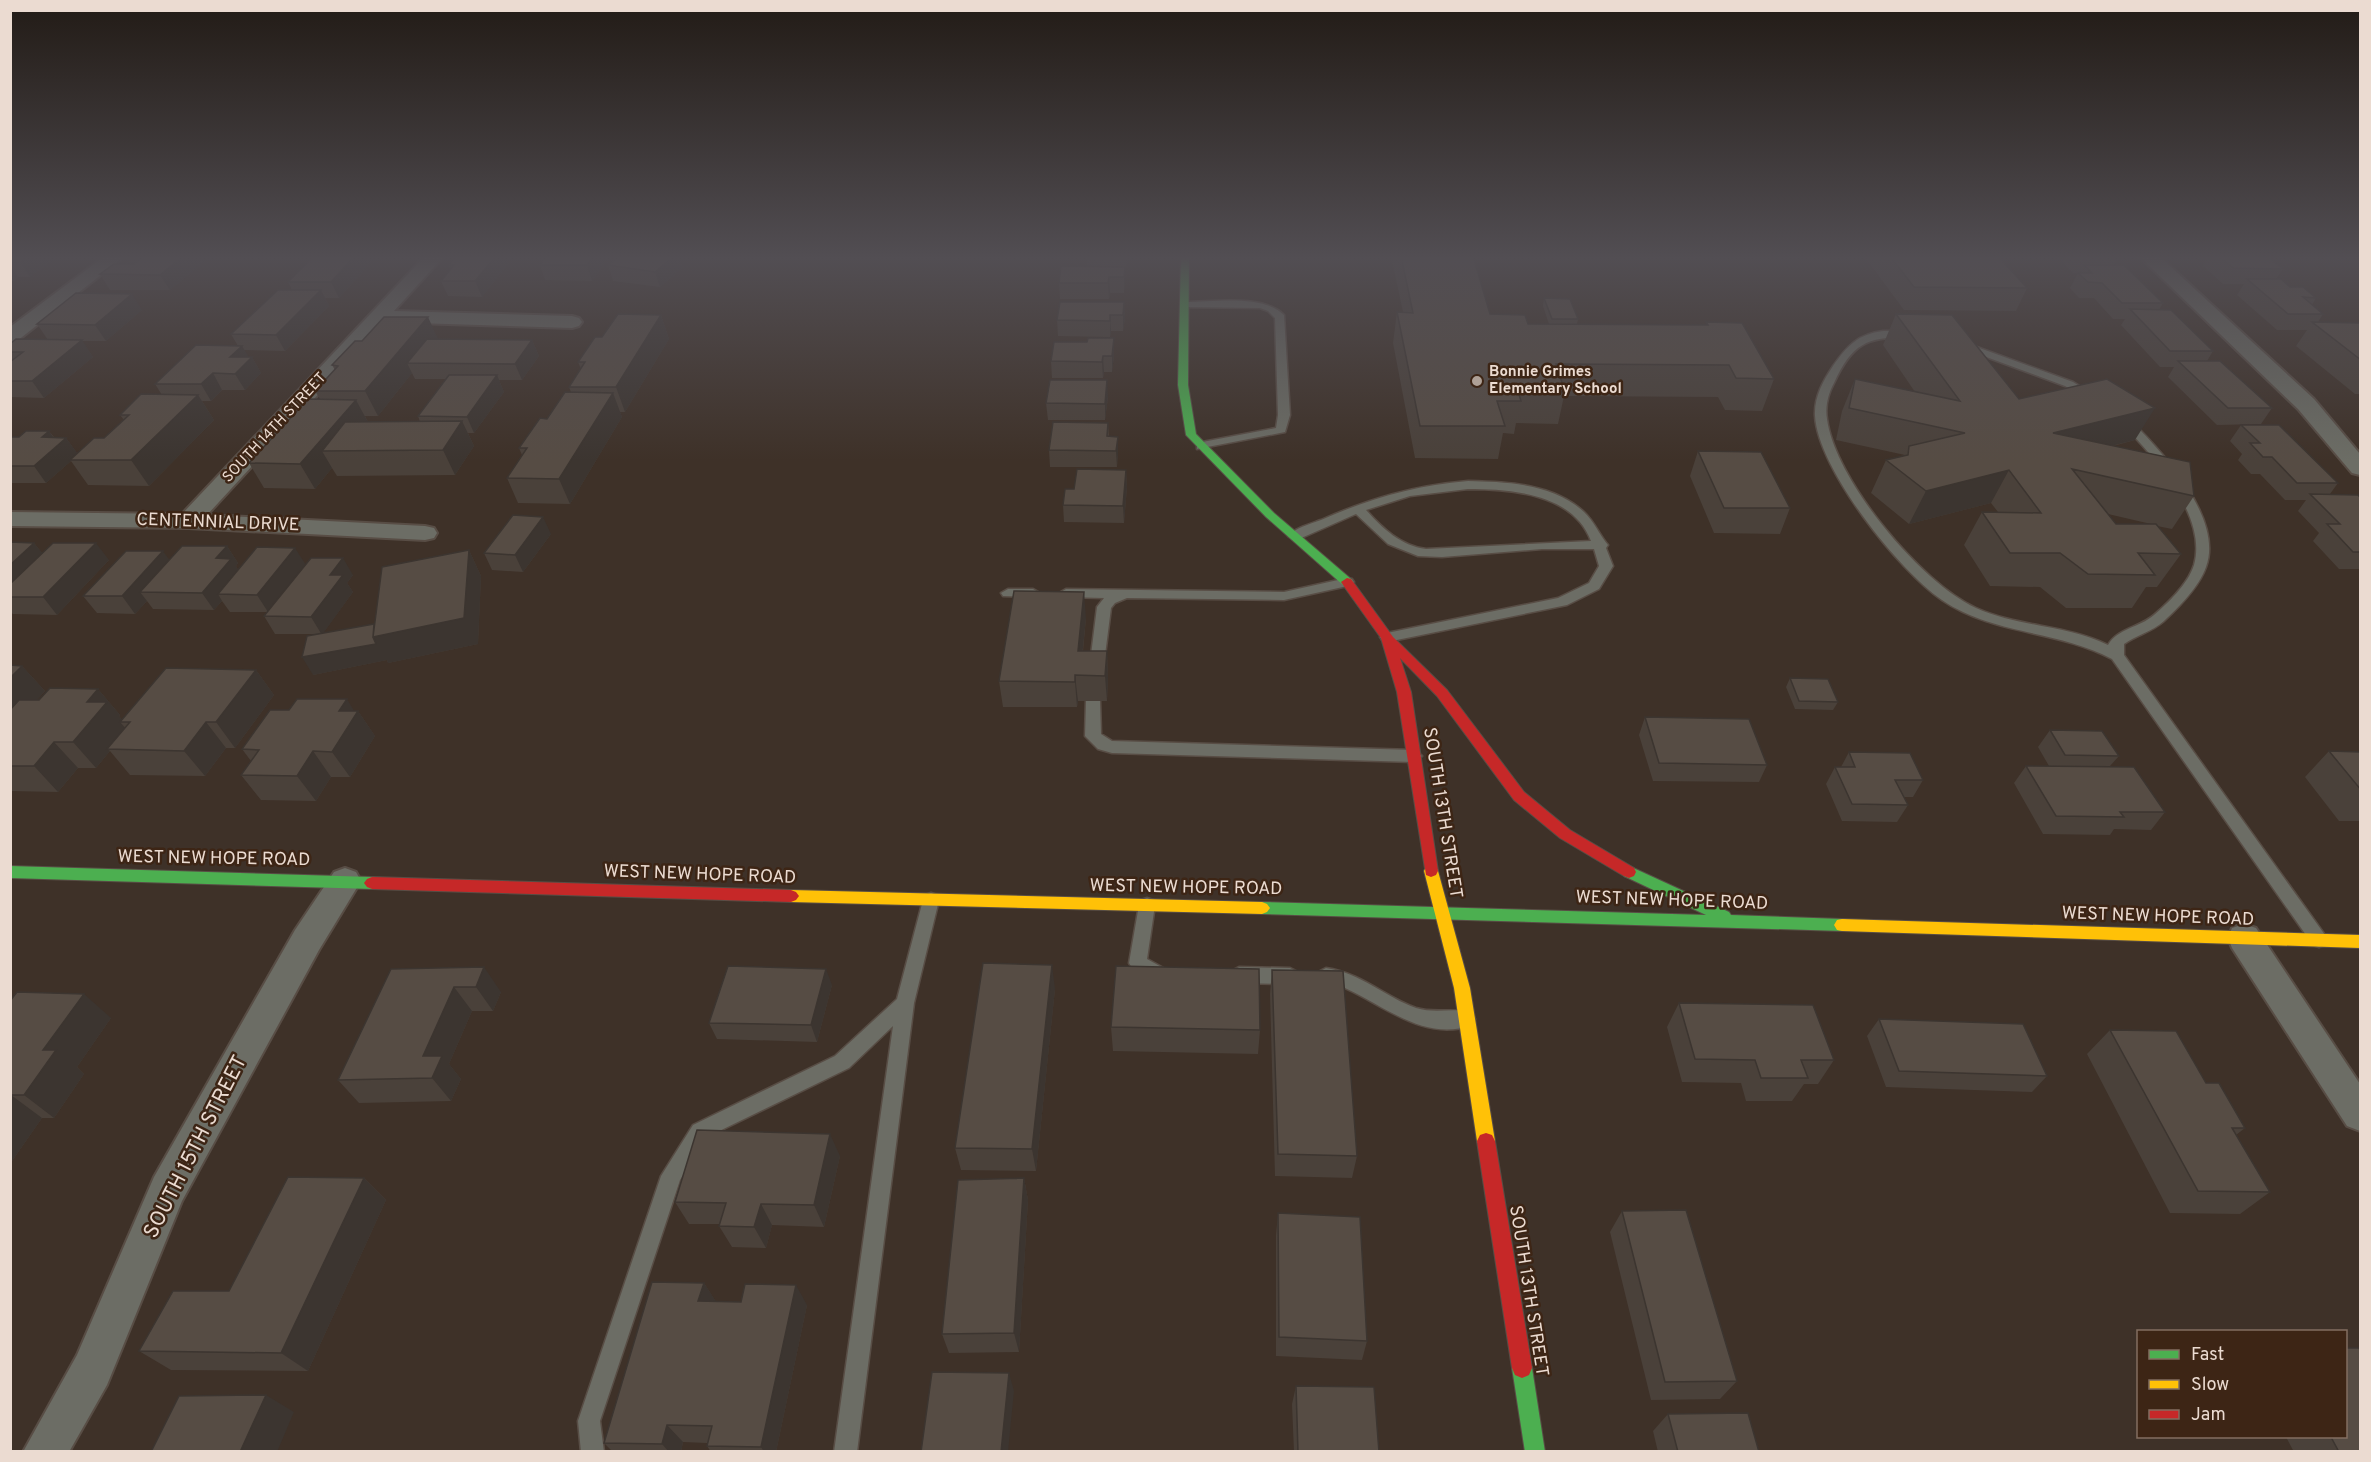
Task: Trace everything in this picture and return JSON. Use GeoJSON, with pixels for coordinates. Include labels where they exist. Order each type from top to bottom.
{"type":"FeatureCollection","features":[{"type":"Feature","properties":{"kind":"street"},"geometry":{"type":"LineString","coordinates":[[10,336],[26,324]]}},
{"type":"Feature","properties":{"kind":"street","name":"SOUTH 14TH STREET"},"geometry":{"type":"LineString","coordinates":[[188,521],[371,324]]}},
{"type":"Feature","properties":{"kind":"street","name":"SOUTH 13TH STREET"},"geometry":{"type":"LineString","coordinates":[[1185,324],[1183,385],[1191,435],[1293,536],[1347,582],[1387,637],[1404,692],[1424,836],[1440,912],[1462,988],[1535,1452]]}},
{"type":"Feature","properties":{"kind":"street"},"geometry":{"type":"LineString","coordinates":[[2221,324],[2306,404],[2361,468]]}},
{"type":"Feature","properties":{"kind":"street","name":"CENTENNIAL DRIVE"},"geometry":{"type":"LineString","coordinates":[[10,519],[188,521],[425,532]]}},
{"type":"Feature","properties":{"kind":"street"},"geometry":{"type":"LineString","coordinates":[[1387,637],[1441,692],[1518,795],[1550,822],[1615,865],[1736,922]]}},
{"type":"Feature","properties":{"kind":"street","name":"WEST NEW HOPE ROAD"},"geometry":{"type":"LineString","coordinates":[[10,872],[931,900],[1440,912],[2361,942]]}},
{"type":"Feature","properties":{"kind":"street","name":"SOUTH 15TH STREET"},"geometry":{"type":"LineString","coordinates":[[45,1452],[92,1370],[168,1190],[307,940],[345,881]]}},
{"type":"Feature","properties":{"kind":"street"},"geometry":{"type":"LineString","coordinates":[[2244,938],[2361,1114]]}},
{"type":"Feature","properties":{"kind":"lane"},"geometry":{"type":"LineString","coordinates":[[1201,446],[1281,430],[1284,415],[1280,324]]}},
{"type":"Feature","properties":{"kind":"lane"},"geometry":{"type":"LineString","coordinates":[[1917,334],[1875,334],[1860,338],[1851,346],[1824,387],[1821,418],[1825,439],[1866,512],[1909,564],[1932,586],[1964,607],[1988,618],[2082,637],[2117,656]]}},
{"type":"Feature","properties":{"kind":"lane"},"geometry":{"type":"LineString","coordinates":[[1951,341],[2069,384],[2112,410],[2143,437],[2189,498],[2202,535],[2200,565],[2182,591],[2156,621],[2143,630],[2120,638],[2115,645],[2117,656],[2319,940]]}},
{"type":"Feature","properties":{"kind":"lane"},"geometry":{"type":"LineString","coordinates":[[1293,536],[1410,492],[1487,484],[1522,487],[1554,497],[1582,516],[1602,545],[1606,566],[1594,586],[1562,602],[1387,637]]}},
{"type":"Feature","properties":{"kind":"lane"},"geometry":{"type":"LineString","coordinates":[[1359,510],[1373,528],[1396,543],[1418,552],[1561,543],[1602,545]]}},
{"type":"Feature","properties":{"kind":"lane"},"geometry":{"type":"LineString","coordinates":[[1008,592],[1284,596],[1347,582]]}},
{"type":"Feature","properties":{"kind":"lane"},"geometry":{"type":"LineString","coordinates":[[1095,677],[1104,607],[1116,596],[1124,594]]}},
{"type":"Feature","properties":{"kind":"lane"},"geometry":{"type":"LineString","coordinates":[[1093,701],[1093,736],[1103,745],[1112,747],[1414,756]]}},
{"type":"Feature","properties":{"kind":"lane"},"geometry":{"type":"LineString","coordinates":[[845,1452],[905,1003],[931,900]]}},
{"type":"Feature","properties":{"kind":"lane"},"geometry":{"type":"LineString","coordinates":[[1147,905],[1138,963],[1162,975],[1174,975]]}},
{"type":"Feature","properties":{"kind":"lane"},"geometry":{"type":"LineString","coordinates":[[1221,975],[1339,976],[1383,1001],[1424,1019],[1467,1019]]}},
{"type":"Feature","properties":{"kind":"lane"},"geometry":{"type":"LineString","coordinates":[[593,1452],[589,1421],[671,1176],[700,1131],[842,1062],[905,1003]]}},
{"type":"Feature","properties":{"kind":"building"},"geometry":{"type":"Polygon","coordinates":[[[241,324],[287,324],[276,335],[231,334],[241,324]]]}},
{"type":"Feature","properties":{"kind":"building"},"geometry":{"type":"Polygon","coordinates":[[[377,324],[422,324],[365,391],[315,391],[338,366],[332,365],[355,341],[362,341],[377,324]]]}},
{"type":"Feature","properties":{"kind":"building"},"geometry":{"type":"Polygon","coordinates":[[[611,324],[655,324],[616,387],[569,387],[585,362],[578,362],[595,337],[602,337],[611,324]]]}},
{"type":"Feature","properties":{"kind":"building"},"geometry":{"type":"Polygon","coordinates":[[[1399,324],[1743,324],[1774,379],[1736,378],[1729,365],[1556,364],[1565,392],[1518,391],[1521,401],[1497,401],[1505,426],[1420,426],[1399,324]]]}},
{"type":"Feature","properties":{"kind":"building"},"geometry":{"type":"Polygon","coordinates":[[[1904,324],[1959,324],[2019,399],[2107,379],[2155,408],[2053,433],[2190,462],[2194,496],[2072,469],[2116,524],[2156,524],[2181,554],[2138,553],[2155,575],[2088,574],[2060,553],[2010,553],[1982,512],[2041,513],[2009,470],[1926,491],[1886,460],[1908,455],[1909,446],[1965,433],[1849,408],[1855,379],[1960,401],[1904,324]]]}},
{"type":"Feature","properties":{"kind":"building"},"geometry":{"type":"Polygon","coordinates":[[[2145,324],[2186,324],[2213,351],[2170,351],[2145,324]]]}},
{"type":"Feature","properties":{"kind":"building"},"geometry":{"type":"Polygon","coordinates":[[[2315,324],[2361,324],[2361,360],[2315,324]]]}},
{"type":"Feature","properties":{"kind":"building"},"geometry":{"type":"Polygon","coordinates":[[[1088,338],[1114,338],[1112,356],[1103,356],[1102,362],[1051,361],[1054,342],[1087,342],[1088,338]]]}},
{"type":"Feature","properties":{"kind":"building"},"geometry":{"type":"Polygon","coordinates":[[[16,339],[82,340],[32,381],[10,381],[10,362],[23,352],[10,352],[10,344],[16,339]]]}},
{"type":"Feature","properties":{"kind":"building"},"geometry":{"type":"Polygon","coordinates":[[[427,339],[532,340],[515,364],[407,363],[427,339]]]}},
{"type":"Feature","properties":{"kind":"building"},"geometry":{"type":"Polygon","coordinates":[[[196,345],[242,346],[230,357],[252,357],[235,374],[213,373],[201,384],[155,384],[196,345]]]}},
{"type":"Feature","properties":{"kind":"building"},"geometry":{"type":"Polygon","coordinates":[[[2178,361],[2220,361],[2272,408],[2228,408],[2178,361]]]}},
{"type":"Feature","properties":{"kind":"building"},"geometry":{"type":"Polygon","coordinates":[[[449,375],[497,375],[467,417],[418,416],[449,375]]]}},
{"type":"Feature","properties":{"kind":"building"},"geometry":{"type":"Polygon","coordinates":[[[1050,380],[1107,380],[1105,404],[1046,403],[1050,380]]]}},
{"type":"Feature","properties":{"kind":"building"},"geometry":{"type":"Polygon","coordinates":[[[565,392],[613,393],[559,479],[507,478],[527,448],[519,448],[540,418],[547,419],[565,392]]]}},
{"type":"Feature","properties":{"kind":"building"},"geometry":{"type":"Polygon","coordinates":[[[141,394],[198,395],[131,460],[70,460],[94,438],[104,438],[129,415],[120,415],[141,394]]]}},
{"type":"Feature","properties":{"kind":"building"},"geometry":{"type":"Polygon","coordinates":[[[308,399],[356,400],[300,464],[249,463],[308,399]]]}},
{"type":"Feature","properties":{"kind":"building"},"geometry":{"type":"Polygon","coordinates":[[[462,421],[443,450],[322,451],[345,422],[462,421]]]}},
{"type":"Feature","properties":{"kind":"building"},"geometry":{"type":"Polygon","coordinates":[[[1053,422],[1108,423],[1107,436],[1118,437],[1116,451],[1049,450],[1053,422]]]}},
{"type":"Feature","properties":{"kind":"building"},"geometry":{"type":"Polygon","coordinates":[[[2241,425],[2279,425],[2338,483],[2297,483],[2272,457],[2263,457],[2250,443],[2260,443],[2241,425]]]}},
{"type":"Feature","properties":{"kind":"building"},"geometry":{"type":"Polygon","coordinates":[[[26,431],[49,431],[42,437],[66,438],[34,466],[10,466],[10,437],[19,437],[26,431]]]}},
{"type":"Feature","properties":{"kind":"building"},"geometry":{"type":"Polygon","coordinates":[[[1698,451],[1761,452],[1790,508],[1724,508],[1698,451]]]}},
{"type":"Feature","properties":{"kind":"building"},"geometry":{"type":"Polygon","coordinates":[[[1077,469],[1126,470],[1123,506],[1063,505],[1065,489],[1074,489],[1077,469]]]}},
{"type":"Feature","properties":{"kind":"building"},"geometry":{"type":"Polygon","coordinates":[[[2310,494],[2358,495],[2361,498],[2361,552],[2353,552],[2327,524],[2340,524],[2310,494]]]}},
{"type":"Feature","properties":{"kind":"building"},"geometry":{"type":"Polygon","coordinates":[[[513,515],[543,517],[515,555],[484,553],[513,515]]]}},
{"type":"Feature","properties":{"kind":"building"},"geometry":{"type":"Polygon","coordinates":[[[10,542],[34,543],[10,565],[10,542]]]}},
{"type":"Feature","properties":{"kind":"building"},"geometry":{"type":"Polygon","coordinates":[[[53,543],[96,543],[43,597],[10,597],[10,584],[53,543]]]}},
{"type":"Feature","properties":{"kind":"building"},"geometry":{"type":"Polygon","coordinates":[[[182,546],[227,546],[216,558],[231,559],[202,593],[140,592],[182,546]]]}},
{"type":"Feature","properties":{"kind":"building"},"geometry":{"type":"Polygon","coordinates":[[[257,547],[295,548],[257,595],[218,594],[257,547]]]}},
{"type":"Feature","properties":{"kind":"building"},"geometry":{"type":"Polygon","coordinates":[[[469,550],[464,618],[373,637],[382,567],[469,550]]]}},
{"type":"Feature","properties":{"kind":"building"},"geometry":{"type":"Polygon","coordinates":[[[126,551],[163,551],[122,596],[83,596],[126,551]]]}},
{"type":"Feature","properties":{"kind":"building"},"geometry":{"type":"Polygon","coordinates":[[[311,558],[343,558],[330,575],[343,575],[311,617],[264,616],[311,558]]]}},
{"type":"Feature","properties":{"kind":"building"},"geometry":{"type":"Polygon","coordinates":[[[1014,591],[1084,592],[1078,651],[1107,651],[1105,676],[1075,675],[1075,682],[999,681],[1014,591]]]}},
{"type":"Feature","properties":{"kind":"building"},"geometry":{"type":"Polygon","coordinates":[[[374,624],[373,637],[376,644],[302,657],[307,636],[374,624]]]}},
{"type":"Feature","properties":{"kind":"building"},"geometry":{"type":"Polygon","coordinates":[[[10,665],[22,666],[10,678],[10,665]]]}},
{"type":"Feature","properties":{"kind":"building"},"geometry":{"type":"Polygon","coordinates":[[[166,668],[256,670],[216,722],[206,722],[184,751],[107,749],[130,722],[120,722],[166,668]]]}},
{"type":"Feature","properties":{"kind":"building"},"geometry":{"type":"Polygon","coordinates":[[[1790,678],[1828,679],[1838,702],[1799,701],[1790,678]]]}},
{"type":"Feature","properties":{"kind":"building"},"geometry":{"type":"Polygon","coordinates":[[[50,688],[98,689],[87,702],[107,702],[73,742],[54,742],[34,766],[10,766],[10,710],[19,700],[39,700],[50,688]]]}},
{"type":"Feature","properties":{"kind":"building"},"geometry":{"type":"Polygon","coordinates":[[[297,699],[347,699],[339,711],[358,711],[332,752],[313,751],[297,776],[241,775],[259,750],[242,749],[270,710],[289,710],[297,699]]]}},
{"type":"Feature","properties":{"kind":"building"},"geometry":{"type":"Polygon","coordinates":[[[1645,717],[1749,719],[1767,765],[1659,763],[1645,717]]]}},
{"type":"Feature","properties":{"kind":"building"},"geometry":{"type":"Polygon","coordinates":[[[2050,730],[2102,731],[2119,756],[2065,755],[2050,730]]]}},
{"type":"Feature","properties":{"kind":"building"},"geometry":{"type":"Polygon","coordinates":[[[2329,751],[2361,752],[2361,790],[2329,751]]]}},
{"type":"Feature","properties":{"kind":"building"},"geometry":{"type":"Polygon","coordinates":[[[1849,752],[1910,753],[1923,780],[1895,780],[1908,805],[1852,804],[1835,767],[1855,767],[1849,752]]]}},
{"type":"Feature","properties":{"kind":"building"},"geometry":{"type":"Polygon","coordinates":[[[2026,766],[2134,767],[2165,812],[2120,812],[2124,817],[2056,816],[2026,766]]]}},
{"type":"Feature","properties":{"kind":"building"},"geometry":{"type":"Polygon","coordinates":[[[983,963],[1052,965],[1032,1149],[955,1148],[983,963]]]}},
{"type":"Feature","properties":{"kind":"building"},"geometry":{"type":"Polygon","coordinates":[[[728,966],[826,969],[811,1025],[709,1023],[728,966]]]}},
{"type":"Feature","properties":{"kind":"building"},"geometry":{"type":"Polygon","coordinates":[[[1116,966],[1259,969],[1260,1030],[1111,1027],[1116,966]]]}},
{"type":"Feature","properties":{"kind":"building"},"geometry":{"type":"Polygon","coordinates":[[[484,967],[476,987],[454,987],[423,1056],[442,1056],[432,1078],[338,1080],[391,969],[484,967]]]}},
{"type":"Feature","properties":{"kind":"building"},"geometry":{"type":"Polygon","coordinates":[[[1272,970],[1343,971],[1357,1156],[1278,1154],[1272,970]]]}},
{"type":"Feature","properties":{"kind":"building"},"geometry":{"type":"Polygon","coordinates":[[[17,992],[84,994],[43,1050],[56,1050],[24,1095],[10,1096],[10,1001],[17,992]]]}},
{"type":"Feature","properties":{"kind":"building"},"geometry":{"type":"Polygon","coordinates":[[[1679,1003],[1813,1005],[1834,1060],[1801,1060],[1808,1078],[1761,1078],[1755,1060],[1695,1059],[1679,1003]]]}},
{"type":"Feature","properties":{"kind":"building"},"geometry":{"type":"Polygon","coordinates":[[[1879,1019],[2023,1024],[2047,1076],[1899,1071],[1879,1019]]]}},
{"type":"Feature","properties":{"kind":"building"},"geometry":{"type":"Polygon","coordinates":[[[2110,1030],[2176,1031],[2206,1083],[2219,1083],[2245,1128],[2232,1128],[2270,1192],[2198,1191],[2110,1030]]]}},
{"type":"Feature","properties":{"kind":"building"},"geometry":{"type":"Polygon","coordinates":[[[697,1130],[830,1134],[814,1205],[761,1204],[754,1227],[719,1226],[726,1203],[675,1202],[697,1130]]]}},
{"type":"Feature","properties":{"kind":"building"},"geometry":{"type":"Polygon","coordinates":[[[288,1177],[364,1178],[281,1353],[139,1351],[173,1291],[229,1291],[288,1177]]]}},
{"type":"Feature","properties":{"kind":"building"},"geometry":{"type":"Polygon","coordinates":[[[1024,1178],[1014,1333],[942,1334],[958,1180],[1024,1178]]]}},
{"type":"Feature","properties":{"kind":"building"},"geometry":{"type":"Polygon","coordinates":[[[1686,1210],[1737,1381],[1665,1382],[1622,1211],[1686,1210]]]}},
{"type":"Feature","properties":{"kind":"building"},"geometry":{"type":"Polygon","coordinates":[[[1278,1213],[1360,1217],[1367,1341],[1279,1337],[1278,1213]]]}},
{"type":"Feature","properties":{"kind":"building"},"geometry":{"type":"Polygon","coordinates":[[[652,1282],[704,1283],[698,1301],[741,1302],[745,1284],[796,1285],[761,1447],[707,1446],[712,1426],[667,1425],[662,1444],[604,1443],[652,1282]]]}},
{"type":"Feature","properties":{"kind":"building"},"geometry":{"type":"Polygon","coordinates":[[[2347,1348],[2359,1348],[2361,1352],[2361,1452],[2339,1452],[2332,1438],[2347,1438],[2347,1348]]]}},
{"type":"Feature","properties":{"kind":"building"},"geometry":{"type":"Polygon","coordinates":[[[932,1372],[1009,1373],[1001,1452],[921,1452],[932,1372]]]}},
{"type":"Feature","properties":{"kind":"building"},"geometry":{"type":"Polygon","coordinates":[[[1296,1386],[1374,1387],[1379,1452],[1298,1452],[1296,1386]]]}},
{"type":"Feature","properties":{"kind":"building"},"geometry":{"type":"Polygon","coordinates":[[[266,1395],[240,1452],[151,1452],[179,1396],[266,1395]]]}},
{"type":"Feature","properties":{"kind":"building"},"geometry":{"type":"Polygon","coordinates":[[[1748,1413],[1759,1452],[1678,1452],[1668,1414],[1748,1413]]]}},
{"type":"Feature","properties":{"kind":"traffic: fast"},"geometry":{"type":"LineString","coordinates":[[1184,324],[1183,385],[1191,435],[1270,515],[1347,582]]}},
{"type":"Feature","properties":{"kind":"traffic: fast"},"geometry":{"type":"LineString","coordinates":[[10,872],[372,883]]}},
{"type":"Feature","properties":{"kind":"traffic: fast"},"geometry":{"type":"LineString","coordinates":[[1629,872],[1724,916]]}},
{"type":"Feature","properties":{"kind":"traffic: fast"},"geometry":{"type":"LineString","coordinates":[[1262,908],[1842,925]]}},
{"type":"Feature","properties":{"kind":"traffic: fast"},"geometry":{"type":"LineString","coordinates":[[1522,1368],[1535,1452]]}},
{"type":"Feature","properties":{"kind":"traffic: slow"},"geometry":{"type":"LineString","coordinates":[[1431,871],[1462,988],[1486,1141]]}},
{"type":"Feature","properties":{"kind":"traffic: slow"},"geometry":{"type":"LineString","coordinates":[[791,896],[1262,908]]}},
{"type":"Feature","properties":{"kind":"traffic: slow"},"geometry":{"type":"LineString","coordinates":[[1842,925],[2360,942]]}},
{"type":"Feature","properties":{"kind":"traffic: jam"},"geometry":{"type":"LineString","coordinates":[[1347,582],[1387,637],[1404,692],[1431,871]]}},
{"type":"Feature","properties":{"kind":"traffic: jam"},"geometry":{"type":"LineString","coordinates":[[1391,641],[1442,693],[1519,796],[1565,834],[1629,872]]}},
{"type":"Feature","properties":{"kind":"traffic: jam"},"geometry":{"type":"LineString","coordinates":[[372,883],[791,896]]}},
{"type":"Feature","properties":{"kind":"traffic: jam"},"geometry":{"type":"LineString","coordinates":[[1486,1141],[1522,1368]]}},
{"type":"Feature","properties":{"kind":"place","name":"Bonnie Grimes Elementary School"},"geometry":{"type":"Point","coordinates":[1477,381]}}]}
